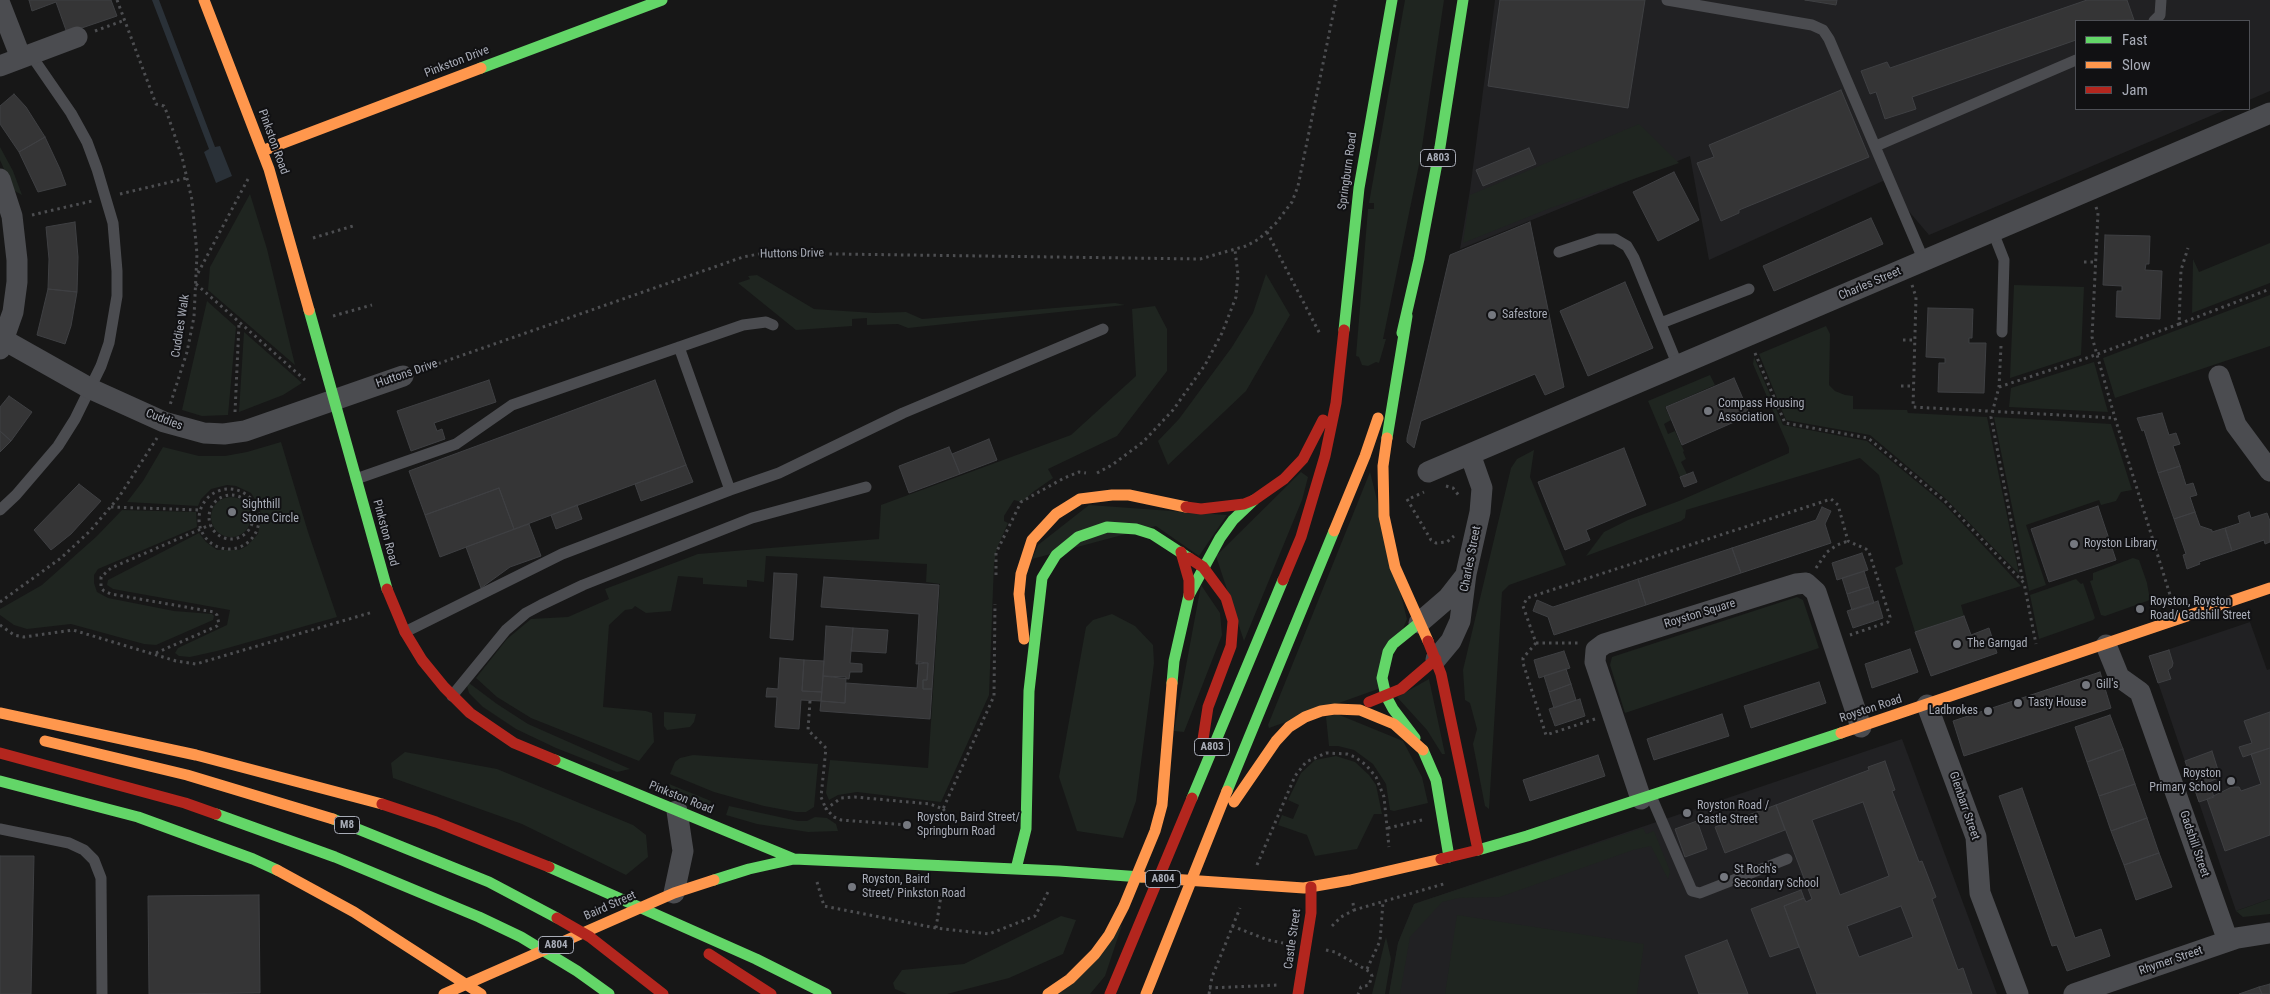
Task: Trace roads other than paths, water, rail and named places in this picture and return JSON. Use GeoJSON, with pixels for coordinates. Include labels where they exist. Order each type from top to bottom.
{"type":"FeatureCollection","features":[{"type":"Feature","properties":{"kind":"main road","name":"Pinkston Road"},"geometry":{"type":"LineString","coordinates":[[204,0],[269,169],[328,373],[377,559],[393,605],[405,632],[422,660],[452,696],[484,724],[514,743],[794,859]]}},
{"type":"Feature","properties":{"kind":"main road","name":"Pinkston Drive"},"geometry":{"type":"LineString","coordinates":[[262,151],[662,0]]}},
{"type":"Feature","properties":{"kind":"main road","name":"Springburn Road"},"geometry":{"type":"LineString","coordinates":[[1342,348],[1359,188],[1392,0]]}},
{"type":"Feature","properties":{"kind":"main road","name":"A803"},"geometry":{"type":"LineString","coordinates":[[1146,994],[1204,846],[1365,456],[1385,396],[1407,316],[1440,147],[1463,0]]}},
{"type":"Feature","properties":{"kind":"main road"},"geometry":{"type":"LineString","coordinates":[[1407,316],[1383,466],[1382,492],[1385,524],[1395,567],[1436,659],[1446,693],[1478,850]]}},
{"type":"Feature","properties":{"kind":"main road","name":"A803"},"geometry":{"type":"LineString","coordinates":[[1016,869],[1026,829],[1029,690],[1019,594],[1021,574],[1032,540],[1056,514],[1080,500],[1095,496],[1129,495],[1201,509],[1234,506],[1254,500],[1284,479],[1307,451],[1331,401],[1338,380],[1342,348]]}},
{"type":"Feature","properties":{"kind":"main road","name":"A803"},"geometry":{"type":"LineString","coordinates":[[1110,994],[1306,524],[1331,429],[1342,348]]}},
{"type":"Feature","properties":{"kind":"main road"},"geometry":{"type":"LineString","coordinates":[[1189,595],[1203,567],[1233,520],[1254,500]]}},
{"type":"Feature","properties":{"kind":"main road"},"geometry":{"type":"LineString","coordinates":[[1029,690],[1042,578],[1056,555],[1085,534],[1107,527],[1122,527],[1152,534],[1203,567],[1226,598],[1232,614],[1234,633],[1208,707],[1195,788]]}},
{"type":"Feature","properties":{"kind":"main road"},"geometry":{"type":"LineString","coordinates":[[1048,994],[1079,970],[1109,935],[1124,906],[1155,831],[1165,786],[1174,661],[1189,595],[1189,580],[1181,552]]}},
{"type":"Feature","properties":{"kind":"main road","name":"Royston Road"},"geometry":{"type":"LineString","coordinates":[[1449,857],[1478,850],[1646,797],[1861,727],[2270,588]]}},
{"type":"Feature","properties":{"kind":"main road"},"geometry":{"type":"LineString","coordinates":[[1419,623],[1400,638],[1388,652],[1382,678],[1386,696],[1393,709],[1423,750],[1436,780],[1449,857]]}},
{"type":"Feature","properties":{"kind":"main road"},"geometry":{"type":"LineString","coordinates":[[1346,709],[1386,696],[1410,683],[1436,659]]}},
{"type":"Feature","properties":{"kind":"main road"},"geometry":{"type":"LineString","coordinates":[[1204,846],[1276,741],[1289,727],[1305,716],[1321,711],[1360,710],[1383,718],[1404,731],[1423,750]]}},
{"type":"Feature","properties":{"kind":"main road","name":"M8"},"geometry":{"type":"LineString","coordinates":[[0,713],[196,755],[372,801],[476,837],[580,881],[756,959],[826,994]]}},
{"type":"Feature","properties":{"kind":"main road","name":"M8"},"geometry":{"type":"LineString","coordinates":[[38,739],[187,775],[271,800],[332,819],[430,856],[489,882],[590,937],[663,994]]}},
{"type":"Feature","properties":{"kind":"main road"},"geometry":{"type":"LineString","coordinates":[[0,753],[186,803],[335,857],[454,906],[521,937],[577,971],[609,994]]}},
{"type":"Feature","properties":{"kind":"main road"},"geometry":{"type":"LineString","coordinates":[[0,781],[138,818],[253,859],[299,881],[354,912],[481,994]]}},
{"type":"Feature","properties":{"kind":"main road","name":"A804"},"geometry":{"type":"LineString","coordinates":[[794,859],[1059,871],[1266,887],[1311,887],[1449,857]]}},
{"type":"Feature","properties":{"kind":"main road","name":"Baird Street"},"geometry":{"type":"LineString","coordinates":[[444,994],[671,894],[749,869],[794,859]]}},
{"type":"Feature","properties":{"kind":"main road","name":"M8"},"geometry":{"type":"LineString","coordinates":[[580,881],[699,948],[771,994]]}},
{"type":"Feature","properties":{"kind":"main road","name":"Castle Street"},"geometry":{"type":"LineString","coordinates":[[1299,988],[1310,923],[1311,887]]}},
{"type":"Feature","properties":{"kind":"street"},"geometry":{"type":"LineString","coordinates":[[0,4],[26,56]]}},
{"type":"Feature","properties":{"kind":"street"},"geometry":{"type":"LineString","coordinates":[[0,66],[78,37]]}},
{"type":"Feature","properties":{"kind":"street","name":"Charles Street"},"geometry":{"type":"LineString","coordinates":[[1427,481],[1470,454],[2270,113]]}},
{"type":"Feature","properties":{"kind":"street"},"geometry":{"type":"LineString","coordinates":[[0,179],[12,216],[17,260],[15,300],[1,342]]}},
{"type":"Feature","properties":{"kind":"street","name":"Cuddies"},"geometry":{"type":"LineString","coordinates":[[1,342],[91,389],[164,422],[204,433],[244,430],[335,399]]}},
{"type":"Feature","properties":{"kind":"street","name":"Huttons Drive"},"geometry":{"type":"LineString","coordinates":[[335,399],[403,376]]}},
{"type":"Feature","properties":{"kind":"street"},"geometry":{"type":"LineString","coordinates":[[2219,376],[2233,420],[2266,460]]}},
{"type":"Feature","properties":{"kind":"street","name":"Charles Street"},"geometry":{"type":"LineString","coordinates":[[1436,659],[1451,641],[1460,621],[1466,574],[1481,500],[1479,477],[1470,454]]}},
{"type":"Feature","properties":{"kind":"street"},"geometry":{"type":"LineString","coordinates":[[1419,623],[1448,598],[1466,574]]}},
{"type":"Feature","properties":{"kind":"street","name":"Royston Square"},"geometry":{"type":"LineString","coordinates":[[1646,797],[1595,662],[1596,650],[1604,644],[1796,584],[1806,583],[1816,592],[1861,727]]}},
{"type":"Feature","properties":{"kind":"street","name":"Gadshill Street"},"geometry":{"type":"LineString","coordinates":[[2106,644],[2119,677],[2140,692],[2228,941]]}},
{"type":"Feature","properties":{"kind":"street","name":"Glenbarr Street"},"geometry":{"type":"LineString","coordinates":[[1927,705],[1976,838],[1980,893],[2018,994]]}},
{"type":"Feature","properties":{"kind":"street"},"geometry":{"type":"LineString","coordinates":[[671,894],[682,851],[677,810]]}},
{"type":"Feature","properties":{"kind":"street","name":"Rhymer Street"},"geometry":{"type":"LineString","coordinates":[[2074,994],[2228,941],[2246,936],[2270,934]]}},
{"type":"Feature","properties":{"kind":"lane"},"geometry":{"type":"LineString","coordinates":[[1667,0],[1818,27],[1829,38],[1876,146],[1915,265]]}},
{"type":"Feature","properties":{"kind":"lane"},"geometry":{"type":"LineString","coordinates":[[2155,20],[2160,15],[2161,0]]}},
{"type":"Feature","properties":{"kind":"lane"},"geometry":{"type":"LineString","coordinates":[[0,510],[16,495],[58,446],[91,389],[109,343],[117,296],[118,271],[113,223],[98,169],[87,142],[51,81],[26,56]]}},
{"type":"Feature","properties":{"kind":"lane"},"geometry":{"type":"LineString","coordinates":[[1876,146],[2075,60]]}},
{"type":"Feature","properties":{"kind":"lane"},"geometry":{"type":"LineString","coordinates":[[1993,232],[2004,260],[2002,332]]}},
{"type":"Feature","properties":{"kind":"lane"},"geometry":{"type":"LineString","coordinates":[[1559,252],[1598,239],[1615,240],[1627,246],[1634,258],[1678,366]]}},
{"type":"Feature","properties":{"kind":"lane"},"geometry":{"type":"LineString","coordinates":[[1661,323],[1749,289]]}},
{"type":"Feature","properties":{"kind":"lane"},"geometry":{"type":"LineString","coordinates":[[356,480],[456,444],[512,405],[749,324],[766,322],[773,326]]}},
{"type":"Feature","properties":{"kind":"lane"},"geometry":{"type":"LineString","coordinates":[[405,632],[562,554],[779,473],[903,413],[1103,329]]}},
{"type":"Feature","properties":{"kind":"lane"},"geometry":{"type":"LineString","coordinates":[[679,347],[730,490]]}},
{"type":"Feature","properties":{"kind":"lane"},"geometry":{"type":"LineString","coordinates":[[452,696],[506,630],[526,613],[541,604],[583,584],[752,518],[866,487]]}},
{"type":"Feature","properties":{"kind":"lane"},"geometry":{"type":"LineString","coordinates":[[1646,797],[1692,891],[1700,893],[1787,859]]}},
{"type":"Feature","properties":{"kind":"lane"},"geometry":{"type":"LineString","coordinates":[[0,829],[69,843],[84,850],[94,860],[101,878],[102,994]]}},
{"type":"Feature","properties":{"kind":"place","name":"Safestore"},"geometry":{"type":"Point","coordinates":[1492,315]}},
{"type":"Feature","properties":{"kind":"place","name":"Compass Housing Association"},"geometry":{"type":"Point","coordinates":[1708,411]}},
{"type":"Feature","properties":{"kind":"place","name":"Sighthill Stone Circle"},"geometry":{"type":"Point","coordinates":[232,512]}},
{"type":"Feature","properties":{"kind":"place","name":"Royston Library"},"geometry":{"type":"Point","coordinates":[2074,544]}},
{"type":"Feature","properties":{"kind":"place","name":"Royston, Royston Road/ Gadshill Street"},"geometry":{"type":"Point","coordinates":[2140,609]}},
{"type":"Feature","properties":{"kind":"place","name":"The Garngad"},"geometry":{"type":"Point","coordinates":[1957,644]}},
{"type":"Feature","properties":{"kind":"place","name":"Gill's"},"geometry":{"type":"Point","coordinates":[2086,685]}},
{"type":"Feature","properties":{"kind":"place","name":"Tasty House"},"geometry":{"type":"Point","coordinates":[2018,703]}},
{"type":"Feature","properties":{"kind":"place","name":"Ladbrokes"},"geometry":{"type":"Point","coordinates":[1988,711]}},
{"type":"Feature","properties":{"kind":"place","name":"Royston Primary School"},"geometry":{"type":"Point","coordinates":[2231,781]}},
{"type":"Feature","properties":{"kind":"place","name":"Royston Road / Castle Street"},"geometry":{"type":"Point","coordinates":[1687,813]}},
{"type":"Feature","properties":{"kind":"place","name":"Royston, Baird Street/ Springburn Road"},"geometry":{"type":"Point","coordinates":[907,825]}},
{"type":"Feature","properties":{"kind":"place","name":"St Roch's Secondary School"},"geometry":{"type":"Point","coordinates":[1724,877]}},
{"type":"Feature","properties":{"kind":"place","name":"Royston, Baird Street/ Pinkston Road"},"geometry":{"type":"Point","coordinates":[852,887]}}]}
